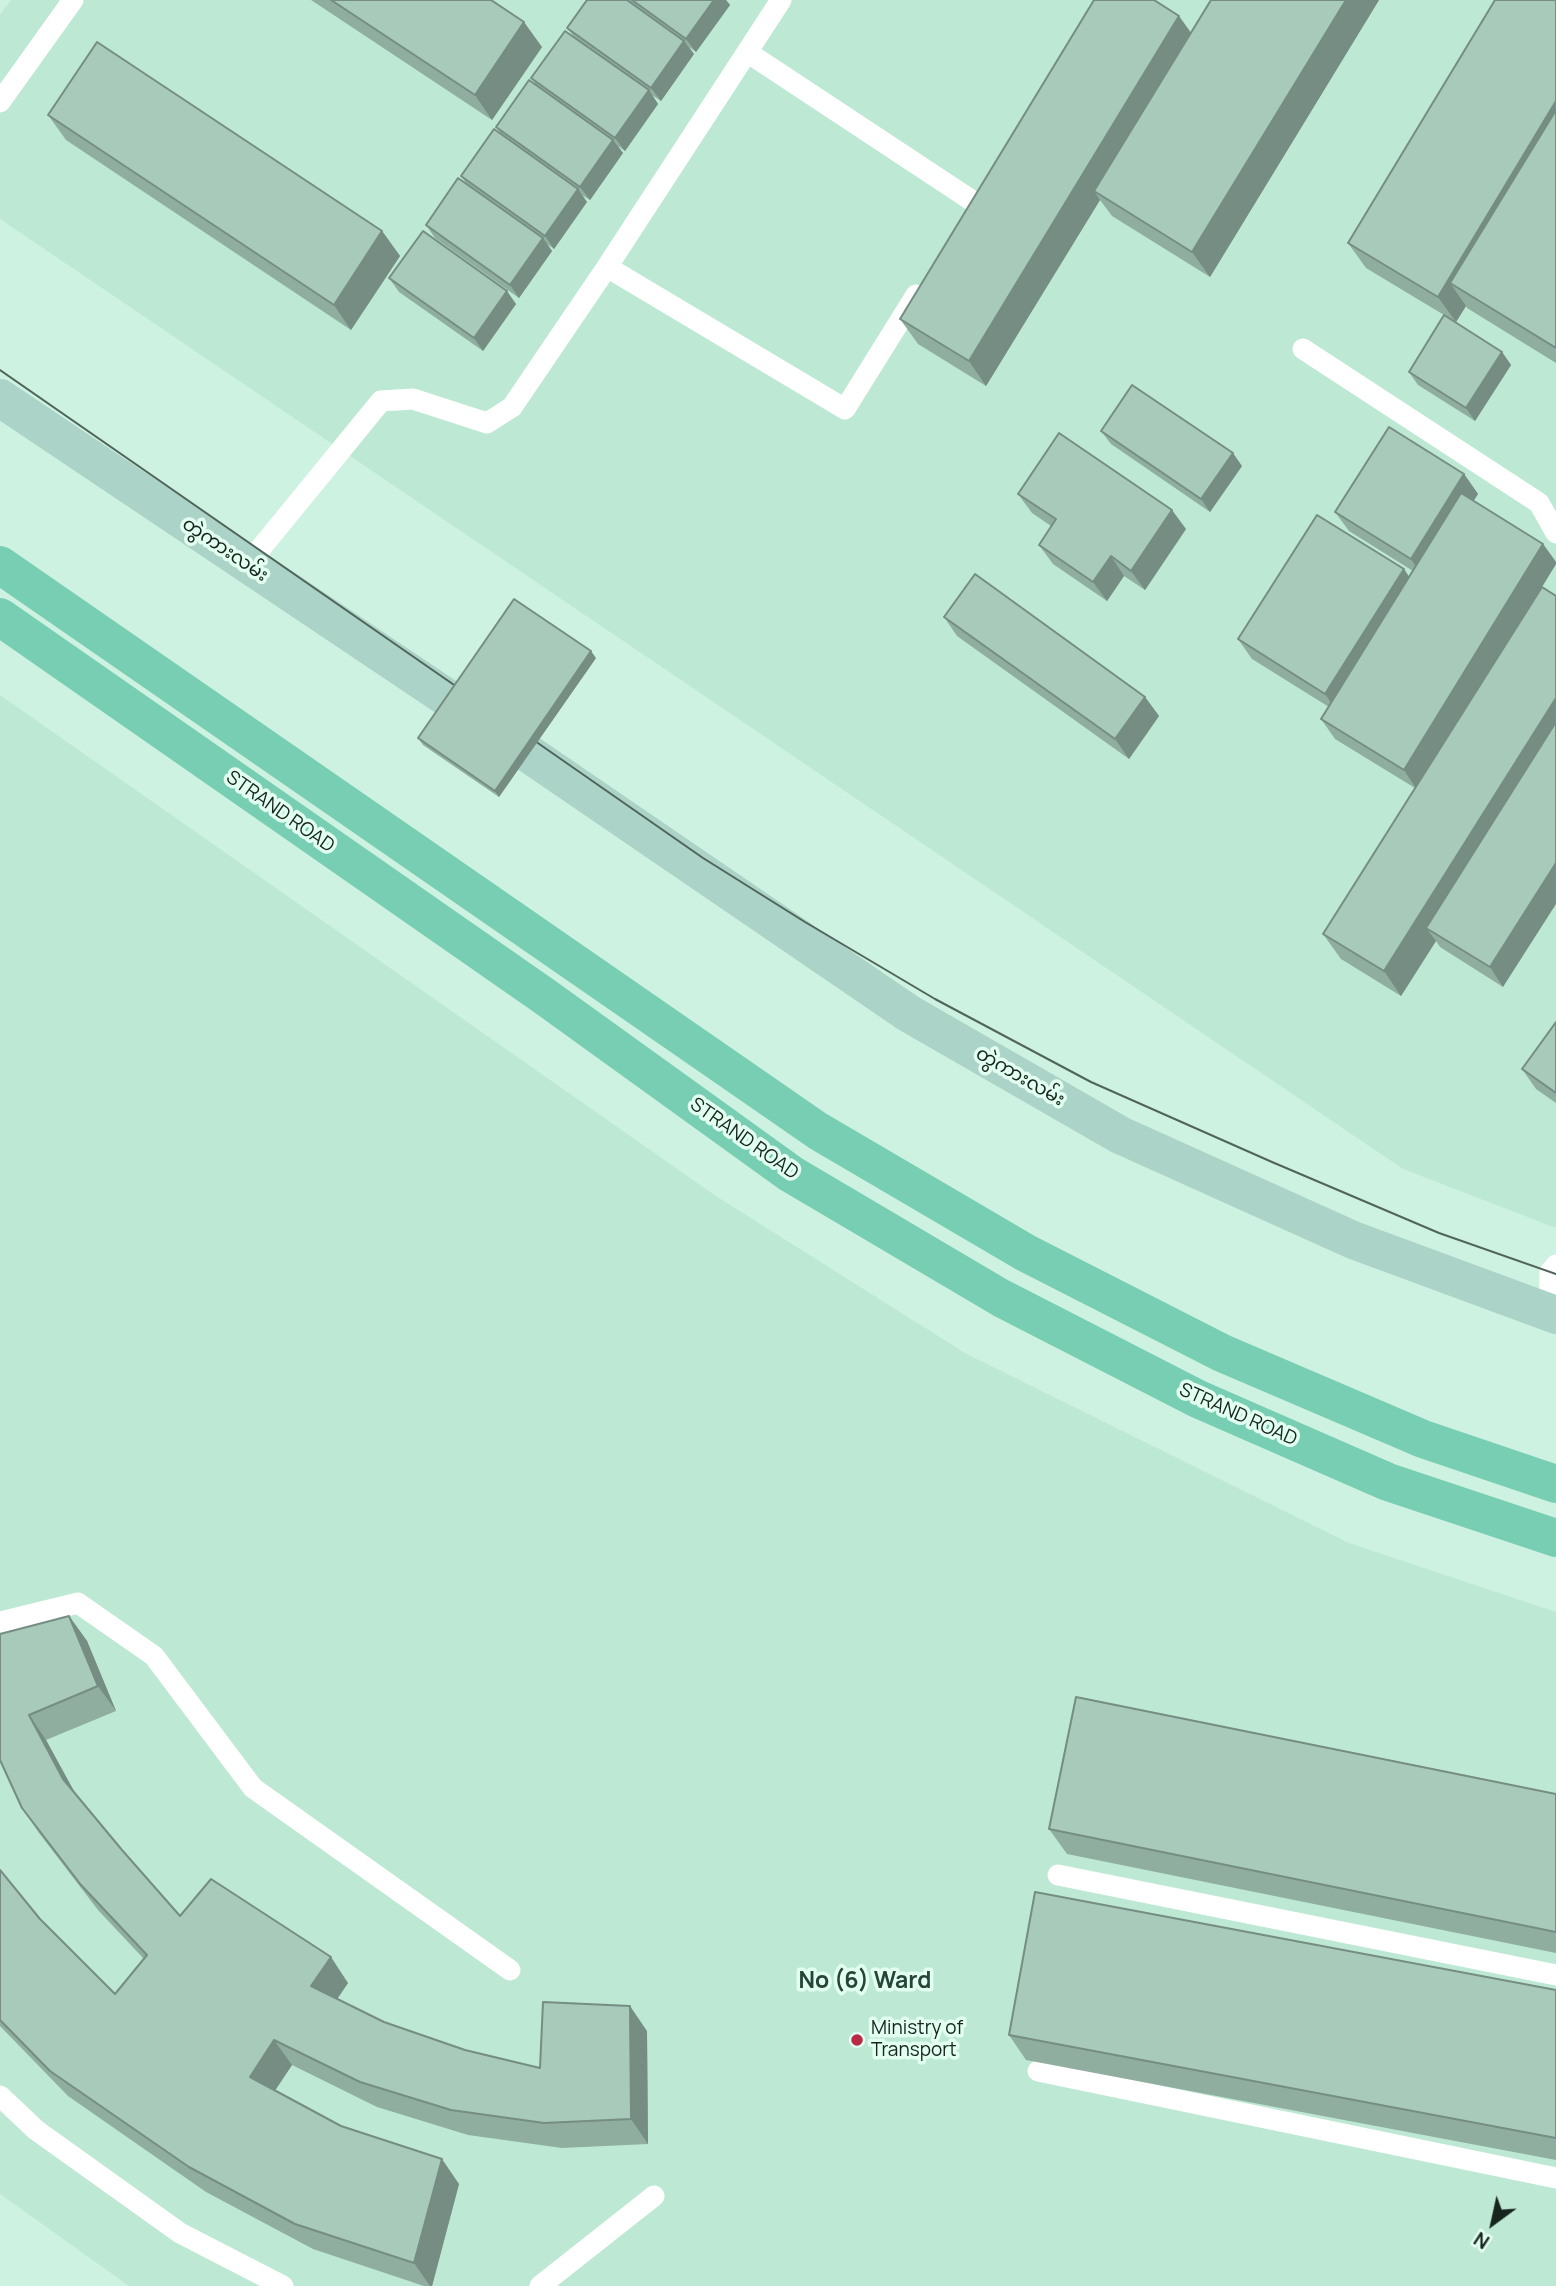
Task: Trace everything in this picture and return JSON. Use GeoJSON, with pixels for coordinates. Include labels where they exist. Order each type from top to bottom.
{"type":"FeatureCollection","features":[{"type":"Feature","properties":{"kind":"main road","name":"တွဲကားလမ်း"},"geometry":{"type":"LineString","coordinates":[[0,398],[452,702]]}},
{"type":"Feature","properties":{"kind":"main road"},"geometry":{"type":"LineString","coordinates":[[0,565],[818,1131],[1026,1253],[1222,1353],[1423,1439],[1556,1484]]}},
{"type":"Feature","properties":{"kind":"main road","name":"STRAND ROAD"},"geometry":{"type":"LineString","coordinates":[[0,617],[555,1004],[791,1174],[1001,1298],[1198,1399],[1388,1482],[1556,1538]]}},
{"type":"Feature","properties":{"kind":"main road","name":"တွဲကားလမ်း"},"geometry":{"type":"LineString","coordinates":[[529,754],[908,1013],[1120,1135],[1353,1240],[1552,1313]]}},
{"type":"Feature","properties":{"kind":"main road"},"geometry":{"type":"LineString","coordinates":[[376,879],[400,843]]}},
{"type":"Feature","properties":{"kind":"main road"},"geometry":{"type":"LineString","coordinates":[[1388,1482],[1423,1439]]}},
{"type":"Feature","properties":{"kind":"lane"},"geometry":{"type":"LineString","coordinates":[[0,103],[73,0]]}},
{"type":"Feature","properties":{"kind":"lane"},"geometry":{"type":"LineString","coordinates":[[247,565],[381,401],[413,399],[487,424],[512,407],[607,268],[781,0]]}},
{"type":"Feature","properties":{"kind":"lane"},"geometry":{"type":"LineString","coordinates":[[747,52],[970,208],[988,180]]}},
{"type":"Feature","properties":{"kind":"lane"},"geometry":{"type":"LineString","coordinates":[[607,268],[845,408],[924,283]]}},
{"type":"Feature","properties":{"kind":"lane"},"geometry":{"type":"LineString","coordinates":[[1303,349],[1539,503],[1556,533]]}},
{"type":"Feature","properties":{"kind":"lane"},"geometry":{"type":"LineString","coordinates":[[1552,1313],[1550,1272],[1556,1265]]}},
{"type":"Feature","properties":{"kind":"lane"},"geometry":{"type":"LineString","coordinates":[[0,1622],[78,1603],[154,1657],[253,1788],[510,1970]]}},
{"type":"Feature","properties":{"kind":"lane"},"geometry":{"type":"LineString","coordinates":[[1058,1875],[1556,1975]]}},
{"type":"Feature","properties":{"kind":"lane"},"geometry":{"type":"LineString","coordinates":[[1038,2070],[1556,2178]]}},
{"type":"Feature","properties":{"kind":"lane"},"geometry":{"type":"LineString","coordinates":[[0,2096],[36,2130],[180,2233],[284,2286]]}},
{"type":"Feature","properties":{"kind":"lane"},"geometry":{"type":"LineString","coordinates":[[540,2286],[654,2196]]}},
{"type":"Feature","properties":{"kind":"shaded area"},"geometry":{"type":"Polygon","coordinates":[[[11,0],[1556,0],[1556,1228],[1403,1169],[0,219],[0,15],[11,0]]]}},
{"type":"Feature","properties":{"kind":"shaded area"},"geometry":{"type":"Polygon","coordinates":[[[0,695],[716,1196],[965,1353],[1349,1543],[1556,1612],[1556,2286],[129,2286],[0,2194],[0,695]]]}},
{"type":"Feature","properties":{"kind":"building"},"geometry":{"type":"Polygon","coordinates":[[[331,0],[491,0],[524,22],[475,95],[331,0]]]}},
{"type":"Feature","properties":{"kind":"building"},"geometry":{"type":"Polygon","coordinates":[[[587,0],[627,0],[684,41],[651,88],[567,28],[587,0]]]}},
{"type":"Feature","properties":{"kind":"building"},"geometry":{"type":"Polygon","coordinates":[[[632,0],[714,0],[686,39],[632,0]]]}},
{"type":"Feature","properties":{"kind":"building"},"geometry":{"type":"Polygon","coordinates":[[[1094,0],[1154,0],[1179,16],[969,361],[900,319],[1094,0]]]}},
{"type":"Feature","properties":{"kind":"building"},"geometry":{"type":"Polygon","coordinates":[[[1211,0],[1346,0],[1192,252],[1094,191],[1211,0]]]}},
{"type":"Feature","properties":{"kind":"building"},"geometry":{"type":"Polygon","coordinates":[[[1495,0],[1556,0],[1556,101],[1438,297],[1348,243],[1495,0]]]}},
{"type":"Feature","properties":{"kind":"building"},"geometry":{"type":"Polygon","coordinates":[[[565,31],[649,90],[615,138],[531,78],[565,31]]]}},
{"type":"Feature","properties":{"kind":"building"},"geometry":{"type":"Polygon","coordinates":[[[97,42],[382,231],[334,305],[48,115],[97,42]]]}},
{"type":"Feature","properties":{"kind":"building"},"geometry":{"type":"Polygon","coordinates":[[[529,80],[613,140],[580,187],[496,127],[529,80]]]}},
{"type":"Feature","properties":{"kind":"building"},"geometry":{"type":"Polygon","coordinates":[[[1556,110],[1556,348],[1450,283],[1556,110]]]}},
{"type":"Feature","properties":{"kind":"building"},"geometry":{"type":"Polygon","coordinates":[[[494,129],[578,189],[545,236],[461,176],[494,129]]]}},
{"type":"Feature","properties":{"kind":"building"},"geometry":{"type":"Polygon","coordinates":[[[458,178],[543,238],[510,285],[426,225],[458,178]]]}},
{"type":"Feature","properties":{"kind":"building"},"geometry":{"type":"Polygon","coordinates":[[[423,231],[507,291],[474,338],[389,278],[423,231]]]}},
{"type":"Feature","properties":{"kind":"building"},"geometry":{"type":"Polygon","coordinates":[[[1444,315],[1502,352],[1466,408],[1409,372],[1444,315]]]}},
{"type":"Feature","properties":{"kind":"building"},"geometry":{"type":"Polygon","coordinates":[[[1132,385],[1233,453],[1201,499],[1101,431],[1132,385]]]}},
{"type":"Feature","properties":{"kind":"building"},"geometry":{"type":"Polygon","coordinates":[[[1389,427],[1464,474],[1411,559],[1335,512],[1389,427]]]}},
{"type":"Feature","properties":{"kind":"building"},"geometry":{"type":"Polygon","coordinates":[[[1059,433],[1172,510],[1131,571],[1111,556],[1093,582],[1039,545],[1056,519],[1018,494],[1059,433]]]}},
{"type":"Feature","properties":{"kind":"building"},"geometry":{"type":"Polygon","coordinates":[[[1461,493],[1543,544],[1404,770],[1321,719],[1461,493]]]}},
{"type":"Feature","properties":{"kind":"building"},"geometry":{"type":"Polygon","coordinates":[[[1317,515],[1404,569],[1325,694],[1238,639],[1317,515]]]}},
{"type":"Feature","properties":{"kind":"building"},"geometry":{"type":"Polygon","coordinates":[[[975,574],[1145,697],[1115,739],[944,617],[975,574]]]}},
{"type":"Feature","properties":{"kind":"building"},"geometry":{"type":"Polygon","coordinates":[[[1542,587],[1556,596],[1556,698],[1384,971],[1323,934],[1542,587]]]}},
{"type":"Feature","properties":{"kind":"building"},"geometry":{"type":"Polygon","coordinates":[[[514,599],[591,651],[495,791],[418,738],[514,599]]]}},
{"type":"Feature","properties":{"kind":"building"},"geometry":{"type":"Polygon","coordinates":[[[1556,722],[1556,863],[1490,967],[1426,928],[1556,722]]]}},
{"type":"Feature","properties":{"kind":"building"},"geometry":{"type":"Polygon","coordinates":[[[1556,1022],[1556,1093],[1522,1069],[1556,1022]]]}},
{"type":"Feature","properties":{"kind":"building"},"geometry":{"type":"Polygon","coordinates":[[[69,1616],[98,1686],[29,1715],[63,1779],[180,1916],[211,1879],[331,1957],[311,1986],[384,2022],[465,2050],[540,2068],[543,2002],[630,2006],[631,2119],[544,2123],[451,2110],[360,2082],[274,2040],[250,2077],[341,2126],[442,2159],[414,2263],[295,2224],[189,2167],[50,2071],[0,2020],[0,1870],[40,1919],[115,1994],[147,1955],[81,1885],[22,1808],[0,1760],[0,1634],[69,1616]]]}},
{"type":"Feature","properties":{"kind":"building"},"geometry":{"type":"Polygon","coordinates":[[[1076,1697],[1556,1794],[1556,1932],[1049,1829],[1076,1697]]]}},
{"type":"Feature","properties":{"kind":"building"},"geometry":{"type":"Polygon","coordinates":[[[1035,1892],[1556,1990],[1556,2138],[1009,2035],[1035,1892]]]}},
{"type":"Feature","properties":{"kind":"tram line"},"geometry":{"type":"LineString","coordinates":[[0,370],[470,696]]}},
{"type":"Feature","properties":{"kind":"tram line"},"geometry":{"type":"LineString","coordinates":[[522,732],[703,858],[805,922],[935,999],[1091,1082],[1439,1233],[1556,1274]]}},
{"type":"Feature","properties":{"kind":"place","name":"Ministry of Transport"},"geometry":{"type":"Point","coordinates":[857,2040]}},
{"type":"Feature","properties":{"kind":"district","name":"No (6) Ward"},"geometry":{"type":"Point","coordinates":[865,1982]}}]}
